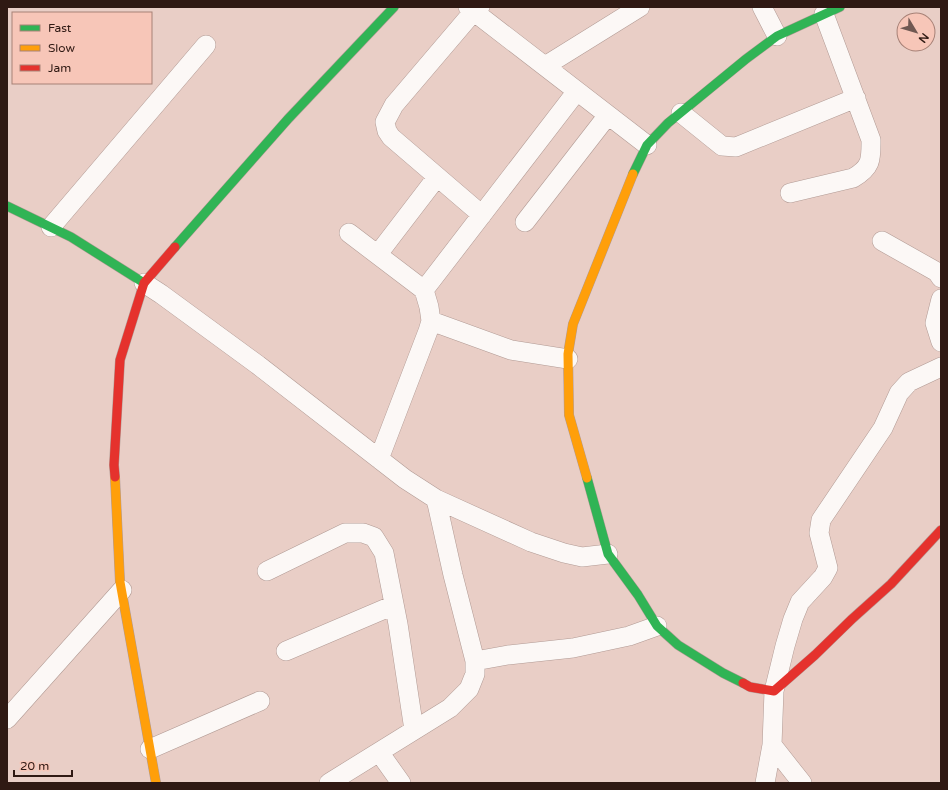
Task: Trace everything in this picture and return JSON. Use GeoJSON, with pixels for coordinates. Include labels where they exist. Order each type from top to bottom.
{"type":"FeatureCollection","features":[{"type":"Feature","properties":{"kind":"street"},"geometry":{"type":"LineString","coordinates":[[156,783],[120,582],[114,465],[120,360],[144,283],[288,119],[394,7]]}},
{"type":"Feature","properties":{"kind":"street"},"geometry":{"type":"LineString","coordinates":[[545,66],[640,7]]}},
{"type":"Feature","properties":{"kind":"street"},"geometry":{"type":"LineString","coordinates":[[762,7],[777,36]]}},
{"type":"Feature","properties":{"kind":"street"},"geometry":{"type":"LineString","coordinates":[[482,215],[391,137],[387,131],[385,122],[394,105],[474,8],[545,66],[647,145]]}},
{"type":"Feature","properties":{"kind":"street"},"geometry":{"type":"LineString","coordinates":[[774,691],[750,687],[723,673],[678,645],[657,626],[638,595],[608,554],[569,415],[568,354],[573,324],[631,177],[647,145],[681,112],[746,59],[777,36],[832,10],[856,98],[871,140],[871,157],[868,166],[861,174],[853,178],[790,193]]}},
{"type":"Feature","properties":{"kind":"street"},"geometry":{"type":"LineString","coordinates":[[51,227],[206,45]]}},
{"type":"Feature","properties":{"kind":"street"},"geometry":{"type":"LineString","coordinates":[[424,290],[577,91]]}},
{"type":"Feature","properties":{"kind":"street"},"geometry":{"type":"LineString","coordinates":[[681,112],[722,146],[736,147],[856,98]]}},
{"type":"Feature","properties":{"kind":"street"},"geometry":{"type":"LineString","coordinates":[[526,222],[608,115]]}},
{"type":"Feature","properties":{"kind":"street"},"geometry":{"type":"LineString","coordinates":[[378,254],[437,177]]}},
{"type":"Feature","properties":{"kind":"street"},"geometry":{"type":"LineString","coordinates":[[7,206],[71,237],[161,294],[258,365],[405,479],[436,499],[531,542],[564,553],[582,557],[608,554]]}},
{"type":"Feature","properties":{"kind":"street"},"geometry":{"type":"LineString","coordinates":[[349,233],[424,290],[430,307],[431,321],[428,331],[379,459]]}},
{"type":"Feature","properties":{"kind":"street"},"geometry":{"type":"LineString","coordinates":[[882,241],[937,272],[941,278]]}},
{"type":"Feature","properties":{"kind":"street"},"geometry":{"type":"LineString","coordinates":[[941,299],[935,323],[941,342]]}},
{"type":"Feature","properties":{"kind":"street"},"geometry":{"type":"LineString","coordinates":[[431,321],[511,350],[568,359]]}},
{"type":"Feature","properties":{"kind":"street"},"geometry":{"type":"LineString","coordinates":[[765,783],[772,745],[774,691],[793,618],[800,602],[823,577],[828,568],[819,533],[821,520],[882,428],[899,393],[909,382],[941,367]]}},
{"type":"Feature","properties":{"kind":"street"},"geometry":{"type":"LineString","coordinates":[[334,782],[450,708],[468,689],[475,674],[475,661],[453,575],[436,499]]}},
{"type":"Feature","properties":{"kind":"street"},"geometry":{"type":"LineString","coordinates":[[774,691],[891,584],[941,530]]}},
{"type":"Feature","properties":{"kind":"street"},"geometry":{"type":"LineString","coordinates":[[267,571],[345,533],[363,533],[374,537],[384,553],[414,730]]}},
{"type":"Feature","properties":{"kind":"street"},"geometry":{"type":"LineString","coordinates":[[7,719],[122,590]]}},
{"type":"Feature","properties":{"kind":"street"},"geometry":{"type":"LineString","coordinates":[[286,651],[394,605]]}},
{"type":"Feature","properties":{"kind":"street"},"geometry":{"type":"LineString","coordinates":[[475,661],[508,655],[573,648],[629,636],[657,626]]}},
{"type":"Feature","properties":{"kind":"street"},"geometry":{"type":"LineString","coordinates":[[150,749],[260,701]]}},
{"type":"Feature","properties":{"kind":"street"},"geometry":{"type":"LineString","coordinates":[[772,745],[802,783]]}},
{"type":"Feature","properties":{"kind":"street"},"geometry":{"type":"LineString","coordinates":[[379,752],[400,783]]}},
{"type":"Feature","properties":{"kind":"traffic: fast"},"geometry":{"type":"LineString","coordinates":[[175,247],[288,119],[394,7]]}},
{"type":"Feature","properties":{"kind":"traffic: fast"},"geometry":{"type":"LineString","coordinates":[[633,174],[647,145],[668,123],[746,59],[777,36],[840,7]]}},
{"type":"Feature","properties":{"kind":"traffic: fast"},"geometry":{"type":"LineString","coordinates":[[7,206],[71,237],[144,283]]}},
{"type":"Feature","properties":{"kind":"traffic: fast"},"geometry":{"type":"LineString","coordinates":[[587,478],[608,554],[638,595],[657,626],[678,645],[723,673],[743,683]]}},
{"type":"Feature","properties":{"kind":"traffic: slow"},"geometry":{"type":"LineString","coordinates":[[587,478],[569,415],[568,354],[573,324],[633,174]]}},
{"type":"Feature","properties":{"kind":"traffic: slow"},"geometry":{"type":"LineString","coordinates":[[115,477],[120,582],[156,783]]}},
{"type":"Feature","properties":{"kind":"traffic: jam"},"geometry":{"type":"LineString","coordinates":[[115,477],[114,465],[120,360],[144,283],[175,247]]}},
{"type":"Feature","properties":{"kind":"traffic: jam"},"geometry":{"type":"LineString","coordinates":[[743,683],[750,687],[774,691],[891,584],[941,530]]}}]}
